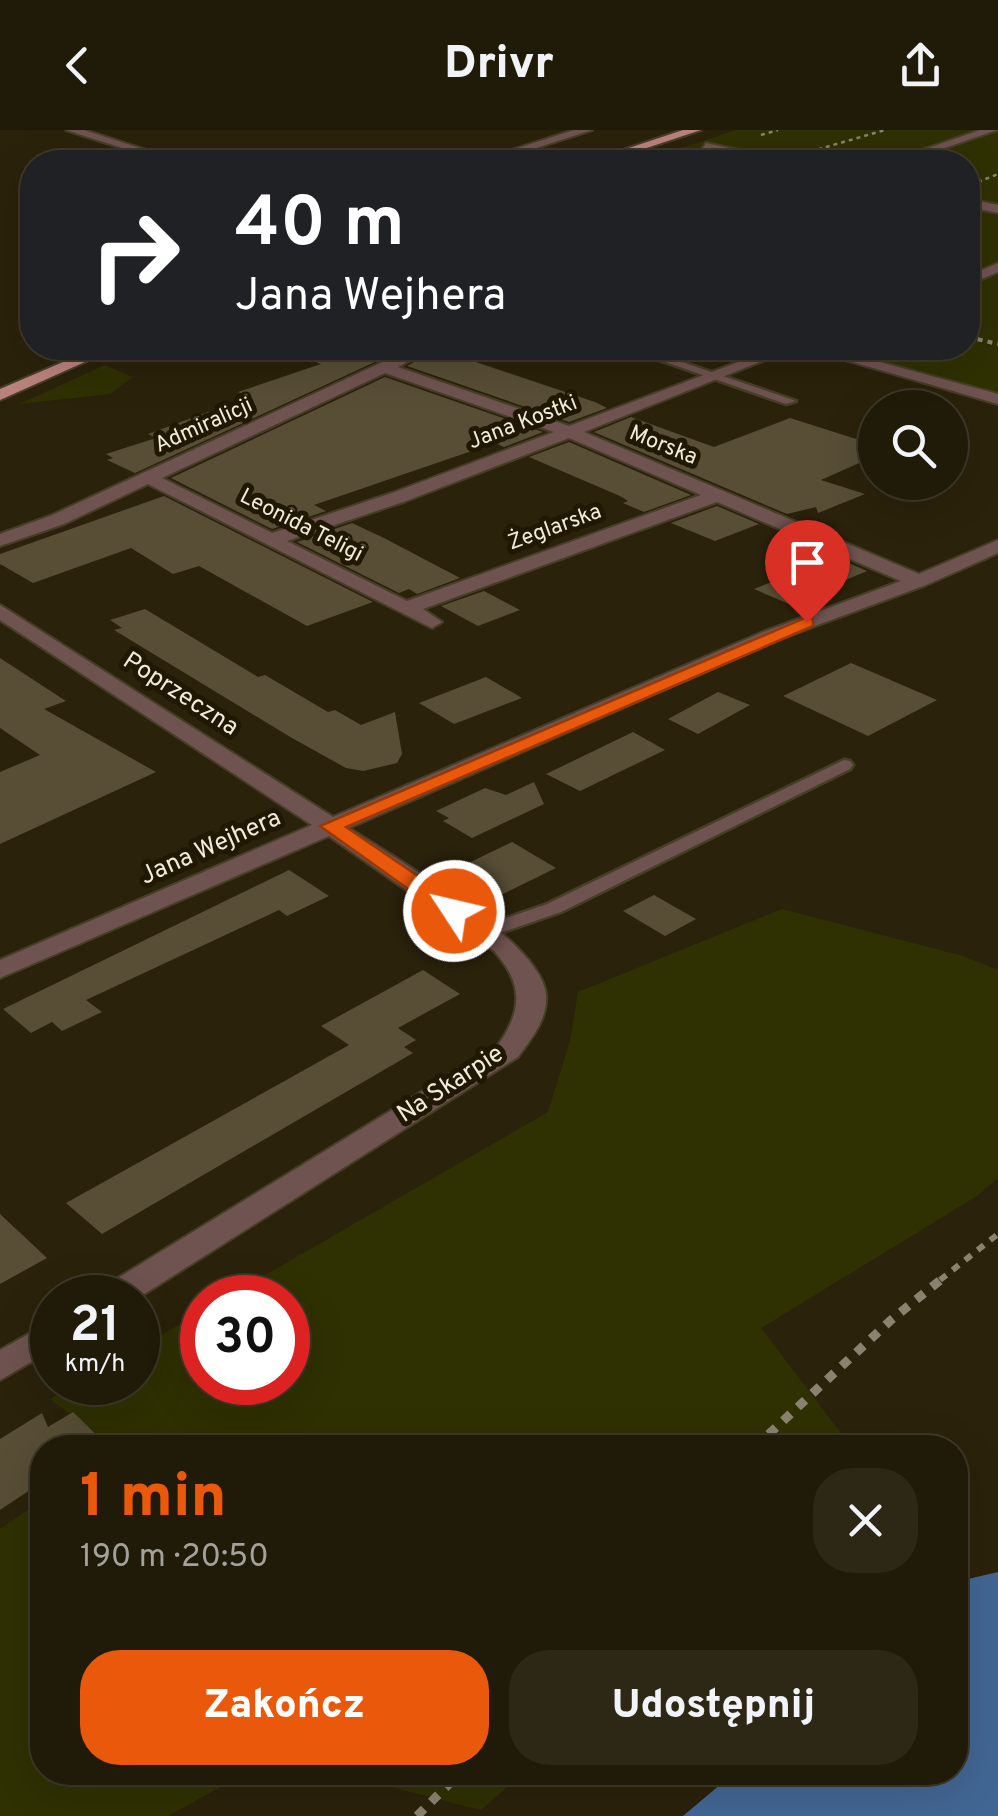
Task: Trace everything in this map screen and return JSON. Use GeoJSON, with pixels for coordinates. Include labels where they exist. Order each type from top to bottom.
{"type":"FeatureCollection","features":[{"type":"Feature","properties":{"kind":"main road"},"geometry":{"type":"LineString","coordinates":[[631,150],[695,130]]}},
{"type":"Feature","properties":{"kind":"main road"},"geometry":{"type":"LineString","coordinates":[[0,395],[80,360]]}},
{"type":"Feature","properties":{"kind":"street"},"geometry":{"type":"LineString","coordinates":[[520,150],[586,130]]}},
{"type":"Feature","properties":{"kind":"street"},"geometry":{"type":"LineString","coordinates":[[931,150],[992,130]]}},
{"type":"Feature","properties":{"kind":"street"},"geometry":{"type":"LineString","coordinates":[[78,131],[139,150]]}},
{"type":"Feature","properties":{"kind":"street"},"geometry":{"type":"LineString","coordinates":[[706,148],[716,150]]}},
{"type":"Feature","properties":{"kind":"street","name":"Admiralicji"},"geometry":{"type":"LineString","coordinates":[[0,540],[57,520],[397,360]]}},
{"type":"Feature","properties":{"kind":"street","name":"Jana Kostki"},"geometry":{"type":"LineString","coordinates":[[273,539],[399,497],[564,430],[756,360]]}},
{"type":"Feature","properties":{"kind":"street"},"geometry":{"type":"LineString","coordinates":[[857,360],[998,399]]}},
{"type":"Feature","properties":{"kind":"street","name":"Morska"},"geometry":{"type":"LineString","coordinates":[[384,366],[564,430],[919,580]]}},
{"type":"Feature","properties":{"kind":"street","name":"Leonida Teligi"},"geometry":{"type":"LineString","coordinates":[[147,477],[432,622]]}},
{"type":"Feature","properties":{"kind":"street","name":"Żeglarska"},"geometry":{"type":"LineString","coordinates":[[408,608],[720,494]]}},
{"type":"Feature","properties":{"kind":"street","name":"Jana Wejhera"},"geometry":{"type":"LineString","coordinates":[[0,970],[770,636],[998,546]]}},
{"type":"Feature","properties":{"kind":"street","name":"Poprzeczna"},"geometry":{"type":"LineString","coordinates":[[0,611],[330,826]]}},
{"type":"Feature","properties":{"kind":"street","name":"Na Skarpie"},"geometry":{"type":"LineString","coordinates":[[149,1275],[508,1051],[527,1027],[533,985],[526,968],[504,945],[330,826]]}},
{"type":"Feature","properties":{"kind":"street"},"geometry":{"type":"LineString","coordinates":[[0,1367],[30,1348]]}},
{"type":"Feature","properties":{"kind":"lane"},"geometry":{"type":"LineString","coordinates":[[669,360],[790,401]]}},
{"type":"Feature","properties":{"kind":"lane"},"geometry":{"type":"LineString","coordinates":[[485,932],[554,908],[844,765]]}},
{"type":"Feature","properties":{"kind":"path"},"geometry":{"type":"LineString","coordinates":[[816,150],[885,130]]}},
{"type":"Feature","properties":{"kind":"path"},"geometry":{"type":"LineString","coordinates":[[768,1435],[891,1320],[998,1234]]}},
{"type":"Feature","properties":{"kind":"path"},"geometry":{"type":"LineString","coordinates":[[417,1816],[448,1785]]}},
{"type":"Feature","properties":{"kind":"shaded area"},"geometry":{"type":"Polygon","coordinates":[[[736,130],[998,130],[998,399],[870,360],[980,360],[980,150],[676,150],[736,130]]]}},
{"type":"Feature","properties":{"kind":"shaded area"},"geometry":{"type":"Polygon","coordinates":[[[105,365],[133,377],[110,394],[19,404],[105,365]]]}},
{"type":"Feature","properties":{"kind":"shaded area"},"geometry":{"type":"Polygon","coordinates":[[[782,909],[963,956],[998,970],[998,1178],[977,1196],[761,1328],[840,1435],[98,1435],[58,1405],[160,1405],[160,1336],[180,1324],[180,1405],[310,1405],[310,1275],[265,1275],[548,1112],[570,1041],[578,992],[782,909]]]}},
{"type":"Feature","properties":{"kind":"shaded area"},"geometry":{"type":"Polygon","coordinates":[[[30,1508],[30,1785],[224,1785],[168,1816],[0,1816],[0,1529],[30,1508]]]}},
{"type":"Feature","properties":{"kind":"shaded area"},"geometry":{"type":"Polygon","coordinates":[[[383,1785],[509,1785],[481,1810],[383,1785]]]}},
{"type":"Feature","properties":{"kind":"water"},"geometry":{"type":"Polygon","coordinates":[[[998,1572],[998,1816],[683,1816],[720,1785],[968,1785],[968,1579],[998,1572]]]}},
{"type":"Feature","properties":{"kind":"building"},"geometry":{"type":"Polygon","coordinates":[[[379,360],[135,473],[107,460],[113,458],[106,454],[156,438],[148,434],[249,397],[238,392],[321,364],[313,361],[379,360]]]}},
{"type":"Feature","properties":{"kind":"building"},"geometry":{"type":"Polygon","coordinates":[[[418,360],[470,360],[607,408],[569,422],[407,366],[418,360]]]}},
{"type":"Feature","properties":{"kind":"building"},"geometry":{"type":"Polygon","coordinates":[[[385,377],[543,432],[504,447],[495,443],[314,505],[326,511],[272,529],[171,478],[385,377]]]}},
{"type":"Feature","properties":{"kind":"building"},"geometry":{"type":"Polygon","coordinates":[[[631,417],[714,447],[790,418],[858,440],[858,464],[821,480],[858,492],[858,497],[818,513],[816,507],[787,514],[594,432],[631,417]]]}},
{"type":"Feature","properties":{"kind":"building"},"geometry":{"type":"Polygon","coordinates":[[[569,442],[691,495],[644,512],[623,503],[628,501],[620,496],[529,457],[569,442]]]}},
{"type":"Feature","properties":{"kind":"building"},"geometry":{"type":"Polygon","coordinates":[[[164,496],[373,602],[307,626],[199,566],[173,574],[131,548],[33,583],[0,564],[0,554],[164,496]]]}},
{"type":"Feature","properties":{"kind":"building"},"geometry":{"type":"Polygon","coordinates":[[[717,506],[759,524],[715,541],[671,523],[717,506]]]}},
{"type":"Feature","properties":{"kind":"building"},"geometry":{"type":"Polygon","coordinates":[[[352,523],[460,578],[417,594],[409,589],[399,593],[297,542],[352,523]]]}},
{"type":"Feature","properties":{"kind":"building"},"geometry":{"type":"Polygon","coordinates":[[[835,557],[867,571],[789,604],[754,589],[835,557]]]}},
{"type":"Feature","properties":{"kind":"building"},"geometry":{"type":"Polygon","coordinates":[[[484,591],[520,610],[478,626],[441,606],[484,591]]]}},
{"type":"Feature","properties":{"kind":"building"},"geometry":{"type":"Polygon","coordinates":[[[145,609],[258,677],[265,675],[328,712],[335,710],[361,725],[395,712],[402,754],[397,763],[363,771],[346,768],[114,630],[122,628],[110,620],[145,609]]]}},
{"type":"Feature","properties":{"kind":"building"},"geometry":{"type":"Polygon","coordinates":[[[0,658],[66,701],[44,709],[156,772],[0,844],[0,772],[40,755],[0,728],[0,658]]]}},
{"type":"Feature","properties":{"kind":"building"},"geometry":{"type":"Polygon","coordinates":[[[851,663],[937,700],[868,736],[783,696],[851,663]]]}},
{"type":"Feature","properties":{"kind":"building"},"geometry":{"type":"Polygon","coordinates":[[[486,677],[522,698],[454,724],[419,703],[486,677]]]}},
{"type":"Feature","properties":{"kind":"building"},"geometry":{"type":"Polygon","coordinates":[[[718,692],[750,705],[698,734],[668,719],[718,692]]]}},
{"type":"Feature","properties":{"kind":"building"},"geometry":{"type":"Polygon","coordinates":[[[633,732],[665,750],[580,791],[546,774],[633,732]]]}},
{"type":"Feature","properties":{"kind":"building"},"geometry":{"type":"Polygon","coordinates":[[[534,782],[544,804],[472,838],[443,821],[449,818],[436,811],[485,788],[506,795],[534,782]]]}},
{"type":"Feature","properties":{"kind":"building"},"geometry":{"type":"Polygon","coordinates":[[[512,842],[556,868],[503,894],[460,867],[512,842]]]}},
{"type":"Feature","properties":{"kind":"building"},"geometry":{"type":"Polygon","coordinates":[[[289,870],[329,896],[287,916],[279,910],[86,1000],[102,1012],[62,1031],[52,1022],[31,1033],[3,1009],[289,870]]]}},
{"type":"Feature","properties":{"kind":"building"},"geometry":{"type":"Polygon","coordinates":[[[654,895],[696,919],[665,936],[623,911],[654,895]]]}},
{"type":"Feature","properties":{"kind":"building"},"geometry":{"type":"Polygon","coordinates":[[[423,970],[460,994],[398,1028],[416,1040],[404,1047],[413,1053],[102,1234],[66,1203],[349,1045],[321,1026],[423,970]]]}},
{"type":"Feature","properties":{"kind":"building"},"geometry":{"type":"Polygon","coordinates":[[[0,1214],[47,1258],[0,1284],[0,1214]]]}},
{"type":"Feature","properties":{"kind":"building"},"geometry":{"type":"Polygon","coordinates":[[[73,1412],[97,1435],[30,1435],[30,1490],[0,1510],[0,1439],[42,1413],[48,1427],[73,1412]]]}},
{"type":"Feature","properties":{"kind":"route"},"geometry":{"type":"LineString","coordinates":[[454,911],[330,826],[807,622]]}}]}
